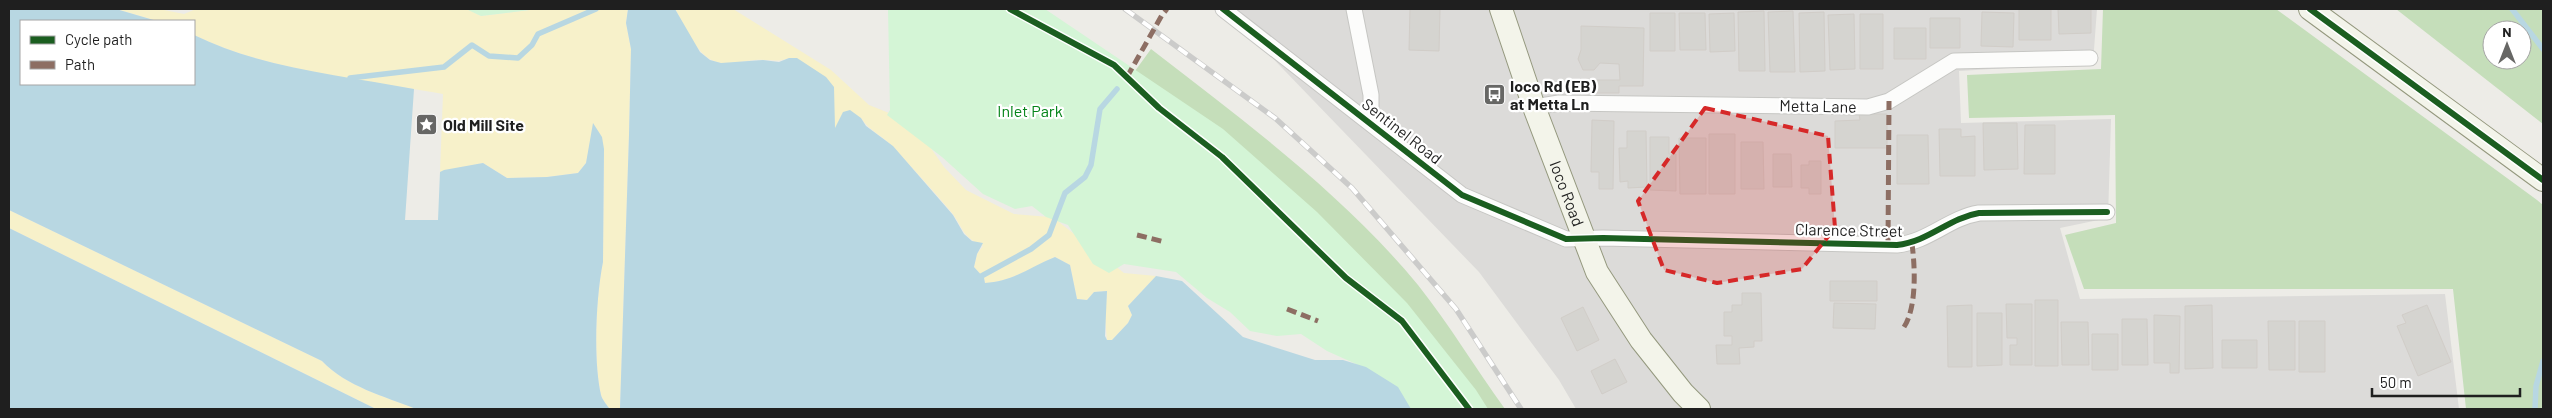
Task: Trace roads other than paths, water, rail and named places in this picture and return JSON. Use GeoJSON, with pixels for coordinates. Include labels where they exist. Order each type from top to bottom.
{"type":"FeatureCollection","features":[{"type":"Feature","properties":{"kind":"main road","name":"Ioco Road"},"geometry":{"type":"LineString","coordinates":[[1501,9],[1534,107],[1583,239],[1598,272],[1641,340],[1683,393],[1699,409]]}},
{"type":"Feature","properties":{"kind":"main road"},"geometry":{"type":"LineString","coordinates":[[2310,9],[2540,177]]}},
{"type":"Feature","properties":{"kind":"street","name":"Sentinel Road"},"geometry":{"type":"LineString","coordinates":[[1223,9],[1462,195],[1566,239],[1583,239]]}},
{"type":"Feature","properties":{"kind":"street"},"geometry":{"type":"LineString","coordinates":[[1354,9],[1371,95],[1371,124]]}},
{"type":"Feature","properties":{"kind":"street","name":"Metta Lane"},"geometry":{"type":"LineString","coordinates":[[1534,107],[1559,103],[1868,107],[1889,101],[1954,62],[2090,58]]}},
{"type":"Feature","properties":{"kind":"street","name":"Clarence Street"},"geometry":{"type":"LineString","coordinates":[[1583,239],[1897,246],[1912,244],[1926,238],[1962,216],[1979,213],[2107,212]]}},
{"type":"Feature","properties":{"kind":"water"},"geometry":{"type":"Polygon","coordinates":[[[9,9],[116,9],[154,20],[20,20],[20,85],[195,85],[195,35],[220,46],[274,63],[414,89],[405,220],[438,220],[440,172],[444,170],[483,163],[507,178],[547,177],[578,173],[586,163],[593,123],[602,137],[604,149],[603,262],[597,310],[597,364],[603,400],[609,408],[620,408],[631,49],[626,23],[628,9],[675,9],[700,52],[710,60],[721,63],[763,60],[779,62],[789,58],[797,58],[826,77],[834,87],[835,128],[843,112],[850,110],[861,118],[866,126],[893,146],[953,215],[964,234],[972,241],[983,243],[977,254],[974,267],[984,278],[985,283],[1013,277],[1055,257],[1070,265],[1077,299],[1087,300],[1094,292],[1107,291],[1105,336],[1107,340],[1112,340],[1128,323],[1132,315],[1128,306],[1156,276],[1182,281],[1243,337],[1315,360],[1343,360],[1366,367],[1398,387],[1411,409],[416,409],[354,384],[343,378],[322,361],[9,210],[9,9]]]}},
{"type":"Feature","properties":{"kind":"water"},"geometry":{"type":"Polygon","coordinates":[[[9,228],[376,409],[9,409],[9,228]]]}},
{"type":"Feature","properties":{"kind":"waterway"},"geometry":{"type":"LineString","coordinates":[[350,78],[444,67],[472,45],[489,56],[518,58],[532,45],[538,34],[596,9]]}},
{"type":"Feature","properties":{"kind":"waterway"},"geometry":{"type":"LineString","coordinates":[[2512,9],[2543,49]]}},
{"type":"Feature","properties":{"kind":"waterway"},"geometry":{"type":"LineString","coordinates":[[976,279],[1031,249],[1049,235],[1065,193],[1085,177],[1091,165],[1100,109],[1117,89]]}},
{"type":"Feature","properties":{"kind":"waterway"},"geometry":{"type":"LineString","coordinates":[[2535,409],[2536,386],[2543,361]]}},
{"type":"Feature","properties":{"kind":"railway"},"geometry":{"type":"LineString","coordinates":[[1125,9],[1275,118],[1352,188],[1456,309],[1521,409]]}},
{"type":"Feature","properties":{"kind":"place","name":"Ioco Rd (EB) at Metta Ln"},"geometry":{"type":"Point","coordinates":[1494,95]}},
{"type":"Feature","properties":{"kind":"place","name":"Old Mill Site"},"geometry":{"type":"Point","coordinates":[427,125]}},
{"type":"Feature","properties":{"kind":"park label","name":"Inlet Park"},"geometry":{"type":"Point","coordinates":[1030,111]}}]}
